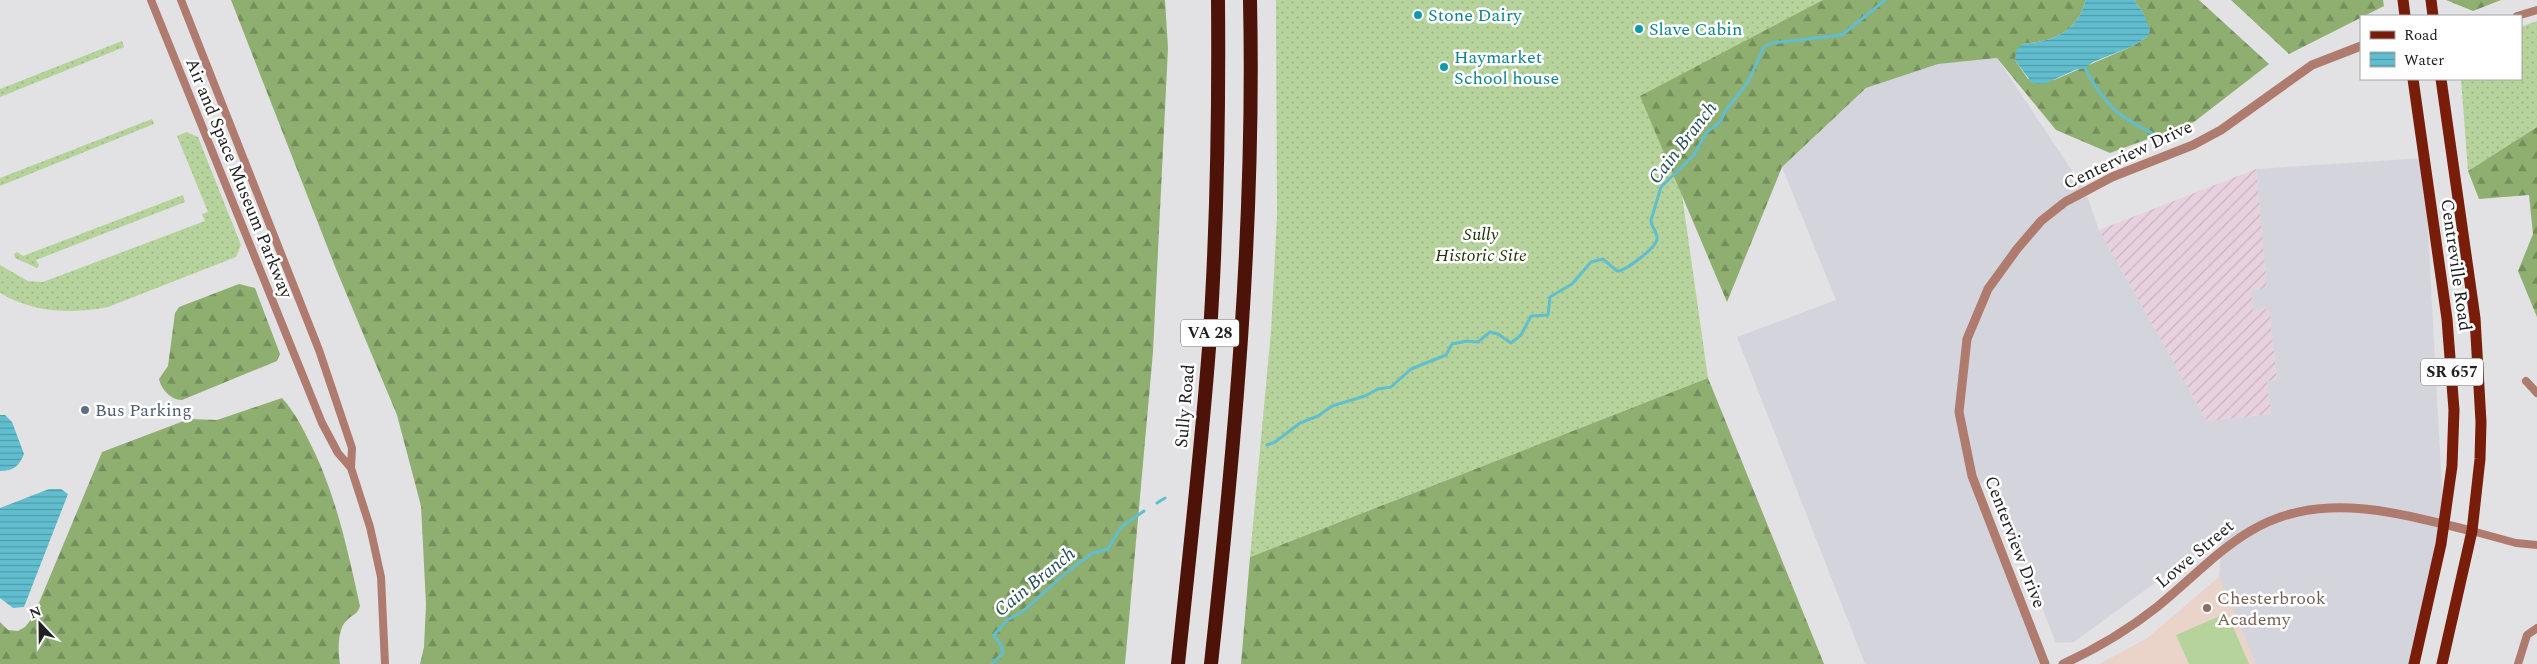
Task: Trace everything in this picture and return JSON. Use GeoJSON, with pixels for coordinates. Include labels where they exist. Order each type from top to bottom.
{"type":"FeatureCollection","features":[{"type":"Feature","properties":{"kind":"highway","name":"Sully Road"},"geometry":{"type":"LineString","coordinates":[[1178,664],[1201,450],[1209,346],[1216,190],[1218,0]]}},
{"type":"Feature","properties":{"kind":"highway","name":"VA 28"},"geometry":{"type":"LineString","coordinates":[[1211,664],[1232,461],[1241,350],[1250,147],[1250,0]]}},
{"type":"Feature","properties":{"kind":"main road"},"geometry":{"type":"LineString","coordinates":[[2403,0],[2405,15]]}},
{"type":"Feature","properties":{"kind":"main road"},"geometry":{"type":"LineString","coordinates":[[2431,0],[2433,15]]}},
{"type":"Feature","properties":{"kind":"main road","name":"Centreville Road"},"geometry":{"type":"LineString","coordinates":[[2413,80],[2447,319],[2453,381],[2452,456],[2444,524],[2414,664]]}},
{"type":"Feature","properties":{"kind":"main road","name":"Centreville Road"},"geometry":{"type":"LineString","coordinates":[[2441,80],[2479,361],[2480,459],[2472,531],[2442,664]]}},
{"type":"Feature","properties":{"kind":"street","name":"Air and Space Museum Parkway"},"geometry":{"type":"LineString","coordinates":[[151,0],[322,423],[338,453],[351,468]]}},
{"type":"Feature","properties":{"kind":"street","name":"Air and Space Museum Parkway"},"geometry":{"type":"LineString","coordinates":[[181,0],[322,358],[352,448],[351,468]]}},
{"type":"Feature","properties":{"kind":"street"},"geometry":{"type":"LineString","coordinates":[[2520,15],[2537,10]]}},
{"type":"Feature","properties":{"kind":"street","name":"Centerview Drive"},"geometry":{"type":"LineString","coordinates":[[2045,664],[1972,476],[1959,412],[1967,339],[1988,289],[2017,249],[2041,221],[2065,202],[2112,177],[2193,145],[2221,130],[2312,65],[2360,46]]}},
{"type":"Feature","properties":{"kind":"street"},"geometry":{"type":"LineString","coordinates":[[2526,382],[2537,393]]}},
{"type":"Feature","properties":{"kind":"street"},"geometry":{"type":"LineString","coordinates":[[351,468],[370,527],[381,577],[385,664]]}},
{"type":"Feature","properties":{"kind":"street","name":"Lowe Street"},"geometry":{"type":"LineString","coordinates":[[2063,664],[2123,631],[2156,607],[2232,541],[2270,520],[2312,509],[2350,508],[2396,514],[2444,524],[2516,543],[2537,545]]}},
{"type":"Feature","properties":{"kind":"street"},"geometry":{"type":"LineString","coordinates":[[2518,664],[2527,635],[2537,628]]}},
{"type":"Feature","properties":{"kind":"shaded area"},"geometry":{"type":"Polygon","coordinates":[[[1997,58],[2085,190],[2099,230],[2207,421],[2271,414],[2267,381],[2277,380],[2269,309],[2253,310],[2251,290],[2267,288],[2256,169],[2424,158],[2444,524],[2413,664],[2256,664],[2219,577],[2222,534],[2074,642],[2056,643],[1991,477],[1976,486],[2045,664],[1865,664],[1737,337],[1836,300],[1782,167],[1866,88],[1938,64],[1997,58]]]}},
{"type":"Feature","properties":{"kind":"shaded area"},"geometry":{"type":"Polygon","coordinates":[[[2256,169],[2267,288],[2251,290],[2253,310],[2269,309],[2277,380],[2267,381],[2271,414],[2207,421],[2099,230],[2256,169]]]}},
{"type":"Feature","properties":{"kind":"shaded area","name":"Chesterbrook Academy"},"geometry":{"type":"Polygon","coordinates":[[[2219,577],[2256,664],[2099,664],[2146,639],[2219,577]]]}},
{"type":"Feature","properties":{"kind":"green space"},"geometry":{"type":"Polygon","coordinates":[[[231,0],[1165,0],[1168,48],[1153,352],[1125,664],[420,664],[424,647],[426,604],[421,506],[397,415],[336,269],[231,0]]]}},
{"type":"Feature","properties":{"kind":"green space","name":"Sully Historic Site"},"geometry":{"type":"Polygon","coordinates":[[[1276,0],[1890,0],[1681,188],[1708,378],[1250,557],[1271,331],[1277,216],[1276,0]]]}},
{"type":"Feature","properties":{"kind":"green space"},"geometry":{"type":"Polygon","coordinates":[[[1823,0],[2086,0],[2073,25],[2053,38],[2022,44],[2015,60],[2028,79],[2054,80],[2133,46],[2148,36],[2144,14],[2134,0],[2199,0],[2269,64],[2194,122],[2110,153],[2056,130],[1997,58],[1938,64],[1866,88],[1782,167],[1727,302],[1640,96],[1823,0]]]}},
{"type":"Feature","properties":{"kind":"green space"},"geometry":{"type":"Polygon","coordinates":[[[2231,0],[2383,0],[2384,6],[2366,15],[2360,15],[2360,18],[2289,54],[2231,0]]]}},
{"type":"Feature","properties":{"kind":"green space"},"geometry":{"type":"Polygon","coordinates":[[[2446,0],[2501,0],[2473,11],[2446,0]]]}},
{"type":"Feature","properties":{"kind":"green space"},"geometry":{"type":"Polygon","coordinates":[[[2537,21],[2537,127],[2468,171],[2461,80],[2522,80],[2522,27],[2537,21]]]}},
{"type":"Feature","properties":{"kind":"green space"},"geometry":{"type":"Polygon","coordinates":[[[122,41],[124,47],[0,97],[0,89],[122,41]]]}},
{"type":"Feature","properties":{"kind":"green space"},"geometry":{"type":"Polygon","coordinates":[[[152,119],[154,124],[0,186],[0,178],[152,119]]]}},
{"type":"Feature","properties":{"kind":"green space"},"geometry":{"type":"Polygon","coordinates":[[[2537,127],[2537,317],[2518,271],[2533,234],[2529,195],[2479,199],[2468,171],[2537,127]]]}},
{"type":"Feature","properties":{"kind":"green space"},"geometry":{"type":"Polygon","coordinates":[[[187,132],[198,137],[241,245],[236,257],[108,307],[80,311],[52,310],[26,305],[0,293],[0,265],[28,281],[43,282],[205,221],[202,214],[208,212],[177,136],[187,132]]]}},
{"type":"Feature","properties":{"kind":"green space"},"geometry":{"type":"Polygon","coordinates":[[[183,195],[185,202],[36,260],[39,265],[37,268],[15,258],[14,254],[17,252],[23,256],[183,195]]]}},
{"type":"Feature","properties":{"kind":"green space"},"geometry":{"type":"Polygon","coordinates":[[[239,284],[255,288],[280,354],[277,361],[182,400],[170,396],[164,390],[159,379],[168,366],[175,313],[179,307],[239,284]]]}},
{"type":"Feature","properties":{"kind":"green space"},"geometry":{"type":"Polygon","coordinates":[[[1708,378],[1824,664],[1241,664],[1250,557],[1708,378]]]}},
{"type":"Feature","properties":{"kind":"green space"},"geometry":{"type":"Polygon","coordinates":[[[282,398],[302,427],[317,457],[333,498],[360,606],[358,611],[347,620],[341,629],[340,664],[0,664],[0,622],[8,630],[18,631],[25,627],[33,617],[102,452],[189,419],[217,420],[282,398]]]}},
{"type":"Feature","properties":{"kind":"green space"},"geometry":{"type":"Polygon","coordinates":[[[2227,613],[2249,664],[2189,664],[2176,635],[2227,613]]]}},
{"type":"Feature","properties":{"kind":"water"},"geometry":{"type":"Polygon","coordinates":[[[2086,0],[2134,0],[2144,14],[2150,31],[2148,36],[2133,46],[2093,62],[2085,68],[2075,70],[2044,84],[2032,83],[2015,60],[2016,51],[2022,44],[2053,38],[2067,30],[2079,16],[2086,0]]]}},
{"type":"Feature","properties":{"kind":"water"},"geometry":{"type":"Polygon","coordinates":[[[0,415],[5,415],[12,422],[24,454],[15,467],[0,471],[0,415]]]}},
{"type":"Feature","properties":{"kind":"water"},"geometry":{"type":"Polygon","coordinates":[[[49,489],[61,489],[68,494],[24,607],[13,608],[0,598],[0,508],[49,489]]]}},
{"type":"Feature","properties":{"kind":"waterway","name":"Cain Branch"},"geometry":{"type":"LineString","coordinates":[[1267,445],[1275,442],[1300,423],[1318,416],[1332,406],[1365,396],[1378,389],[1391,387],[1411,369],[1446,355],[1452,344],[1467,341],[1478,342],[1490,332],[1498,334],[1511,343],[1521,335],[1531,316],[1548,315],[1550,297],[1572,284],[1591,262],[1603,259],[1617,271],[1647,253],[1657,238],[1651,220],[1661,187],[1693,156],[1707,132],[1721,121],[1724,113],[1748,82],[1764,47],[1772,43],[1842,35],[1885,0]]}},
{"type":"Feature","properties":{"kind":"waterway"},"geometry":{"type":"LineString","coordinates":[[2085,68],[2100,93],[2115,110],[2134,124],[2160,137]]}},
{"type":"Feature","properties":{"kind":"waterway","name":"Cain Branch"},"geometry":{"type":"LineString","coordinates":[[1157,503],[1165,498]]}},
{"type":"Feature","properties":{"kind":"waterway","name":"Cain Branch"},"geometry":{"type":"LineString","coordinates":[[992,664],[1003,653],[1001,645],[994,635],[1007,620],[1022,612],[1069,570],[1093,553],[1108,549],[1121,527],[1144,511]]}},
{"type":"Feature","properties":{"kind":"place","name":"Stone Dairy"},"geometry":{"type":"Point","coordinates":[1418,15]}},
{"type":"Feature","properties":{"kind":"place","name":"Slave Cabin"},"geometry":{"type":"Point","coordinates":[1639,29]}},
{"type":"Feature","properties":{"kind":"place","name":"Haymarket School house"},"geometry":{"type":"Point","coordinates":[1444,67]}},
{"type":"Feature","properties":{"kind":"place","name":"Bus Parking"},"geometry":{"type":"Point","coordinates":[85,410]}},
{"type":"Feature","properties":{"kind":"place","name":"Chesterbrook Academy"},"geometry":{"type":"Point","coordinates":[2207,608]}}]}
